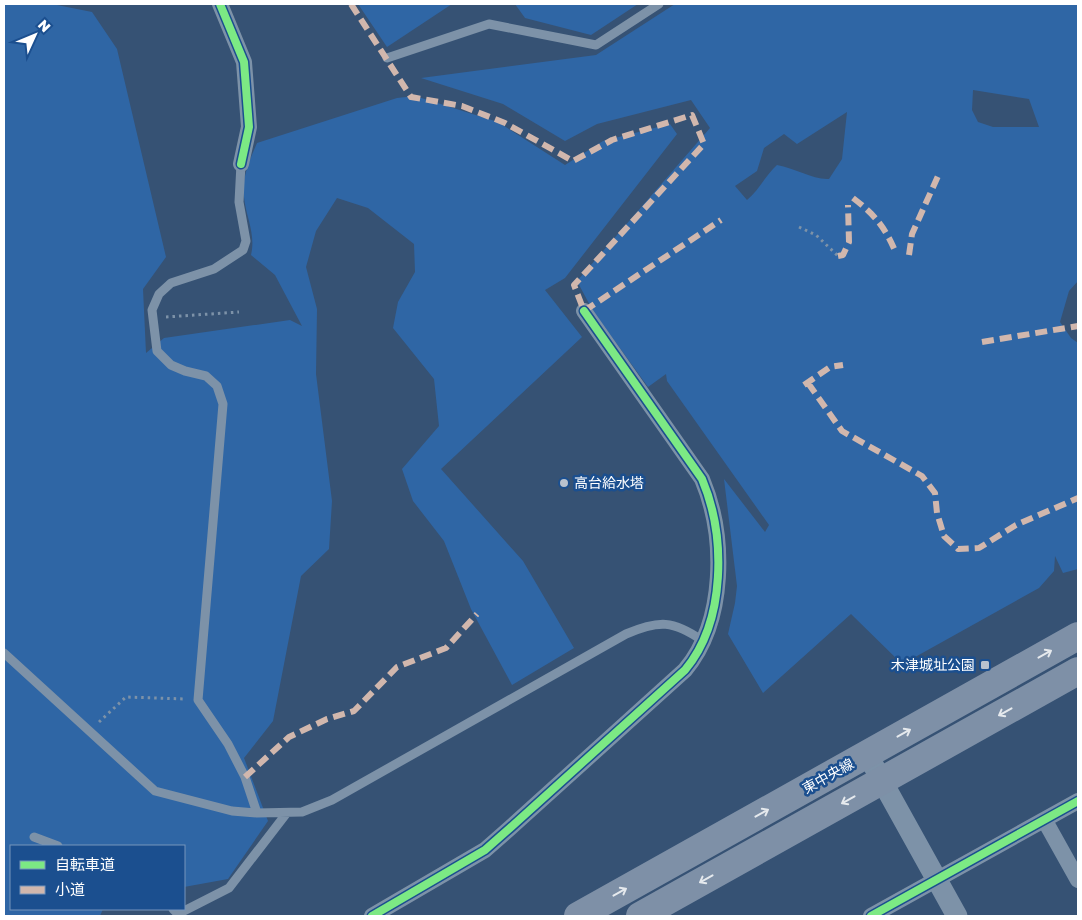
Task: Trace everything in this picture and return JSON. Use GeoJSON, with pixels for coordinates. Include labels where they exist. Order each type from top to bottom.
{"type":"FeatureCollection","features":[{"type":"Feature","properties":{"kind":"highway","name":"東中央線"},"geometry":{"type":"LineString","coordinates":[[578,916],[1078,636]]}},
{"type":"Feature","properties":{"kind":"highway"},"geometry":{"type":"LineString","coordinates":[[640,916],[1078,671]]}},
{"type":"Feature","properties":{"kind":"street"},"geometry":{"type":"LineString","coordinates":[[220,4],[244,62],[249,127],[241,164]]}},
{"type":"Feature","properties":{"kind":"street"},"geometry":{"type":"LineString","coordinates":[[372,916],[485,850],[685,670],[697,655],[714,614],[718,588],[716,523],[711,500],[702,479],[584,311]]}},
{"type":"Feature","properties":{"kind":"street"},"geometry":{"type":"LineString","coordinates":[[867,754],[957,916]]}},
{"type":"Feature","properties":{"kind":"street"},"geometry":{"type":"LineString","coordinates":[[871,916],[1078,801]]}},
{"type":"Feature","properties":{"kind":"street"},"geometry":{"type":"LineString","coordinates":[[1045,821],[1078,880]]}},
{"type":"Feature","properties":{"kind":"lane"},"geometry":{"type":"LineString","coordinates":[[387,58],[489,24],[596,45],[659,4]]}},
{"type":"Feature","properties":{"kind":"lane"},"geometry":{"type":"LineString","coordinates":[[241,164],[238,202],[246,241],[243,250],[214,269],[171,283],[158,294],[152,310],[157,352],[171,365],[184,371],[206,376],[217,386],[223,404],[198,700],[228,744],[245,777],[257,813]]}},
{"type":"Feature","properties":{"kind":"lane"},"geometry":{"type":"LineString","coordinates":[[4,653],[155,791],[232,812],[286,814],[302,812],[332,800],[626,634],[646,626],[666,624],[684,628],[703,641]]}},
{"type":"Feature","properties":{"kind":"lane"},"geometry":{"type":"LineString","coordinates":[[174,910],[178,914],[229,888],[286,814]]}},
{"type":"Feature","properties":{"kind":"lane"},"geometry":{"type":"LineString","coordinates":[[34,837],[55,845]]}},
{"type":"Feature","properties":{"kind":"path"},"geometry":{"type":"LineString","coordinates":[[799,227],[816,235],[838,256]]}},
{"type":"Feature","properties":{"kind":"path"},"geometry":{"type":"LineString","coordinates":[[153,318],[239,312]]}},
{"type":"Feature","properties":{"kind":"path"},"geometry":{"type":"LineString","coordinates":[[89,731],[126,696],[198,700]]}},
{"type":"Feature","properties":{"kind":"shaded area"},"geometry":{"type":"Polygon","coordinates":[[[4,4],[52,4],[92,12],[117,49],[166,257],[143,289],[146,353],[164,338],[290,320],[302,326],[275,275],[251,255],[252,240],[243,190],[247,169],[257,143],[397,98],[415,96],[498,122],[565,165],[603,141],[670,124],[677,134],[565,278],[545,290],[582,337],[441,469],[523,561],[574,648],[512,685],[471,609],[444,541],[413,501],[402,469],[439,426],[434,379],[393,328],[398,302],[415,272],[414,244],[368,208],[337,198],[316,231],[306,267],[317,309],[316,374],[332,501],[329,549],[301,576],[273,721],[244,758],[268,821],[228,879],[185,887],[185,845],[10,845],[10,910],[103,910],[100,916],[4,916],[4,4]]]}},
{"type":"Feature","properties":{"kind":"shaded area"},"geometry":{"type":"Polygon","coordinates":[[[358,4],[452,4],[387,47],[358,4]]]}},
{"type":"Feature","properties":{"kind":"shaded area"},"geometry":{"type":"Polygon","coordinates":[[[515,4],[638,4],[591,35],[525,18],[515,4]]]}},
{"type":"Feature","properties":{"kind":"shaded area"},"geometry":{"type":"Polygon","coordinates":[[[675,4],[1078,4],[1078,281],[1069,291],[1060,322],[1071,338],[1078,343],[1078,569],[1063,573],[1055,556],[1054,571],[1039,588],[908,661],[900,662],[851,614],[763,693],[728,634],[737,586],[724,479],[765,532],[769,525],[667,381],[666,374],[648,387],[593,311],[577,281],[710,128],[691,100],[597,124],[565,141],[503,104],[421,78],[596,55],[675,4]],[[973,90],[972,110],[978,122],[993,127],[1039,127],[1029,99],[973,90]],[[847,112],[797,144],[784,134],[764,148],[757,171],[735,186],[747,200],[777,165],[817,178],[829,179],[842,159],[847,112]]]}},
{"type":"Feature","properties":{"kind":"marked path"},"geometry":{"type":"LineString","coordinates":[[351,4],[411,97],[462,106],[505,123],[573,161],[612,140],[692,115],[704,144],[574,285],[584,311],[721,220]]}},
{"type":"Feature","properties":{"kind":"marked path"},"geometry":{"type":"LineString","coordinates":[[909,255],[912,234],[938,176]]}},
{"type":"Feature","properties":{"kind":"marked path"},"geometry":{"type":"LineString","coordinates":[[853,198],[879,222],[896,253]]}},
{"type":"Feature","properties":{"kind":"marked path"},"geometry":{"type":"LineString","coordinates":[[838,256],[843,255],[849,242],[848,205]]}},
{"type":"Feature","properties":{"kind":"marked path"},"geometry":{"type":"LineString","coordinates":[[982,342],[1078,326]]}},
{"type":"Feature","properties":{"kind":"marked path"},"geometry":{"type":"LineString","coordinates":[[804,385],[830,367],[843,365]]}},
{"type":"Feature","properties":{"kind":"marked path"},"geometry":{"type":"LineString","coordinates":[[808,383],[842,431],[922,476],[935,493],[937,513],[944,536],[958,549],[979,548],[1016,525],[1078,498]]}},
{"type":"Feature","properties":{"kind":"marked path"},"geometry":{"type":"LineString","coordinates":[[245,777],[289,737],[327,719],[354,711],[397,667],[446,648],[477,614]]}},
{"type":"Feature","properties":{"kind":"cycle path"},"geometry":{"type":"LineString","coordinates":[[220,4],[244,62],[249,127],[241,164]]}},
{"type":"Feature","properties":{"kind":"cycle path"},"geometry":{"type":"LineString","coordinates":[[372,916],[485,850],[685,670],[698,650],[708,628],[715,603],[718,578],[718,552],[710,502],[702,479],[584,311]]}},
{"type":"Feature","properties":{"kind":"cycle path"},"geometry":{"type":"LineString","coordinates":[[871,916],[1078,801]]}},
{"type":"Feature","properties":{"kind":"place","name":"高台給水塔"},"geometry":{"type":"Point","coordinates":[564,483]}},
{"type":"Feature","properties":{"kind":"place","name":"木津城址公園"},"geometry":{"type":"Point","coordinates":[985,665]}}]}
